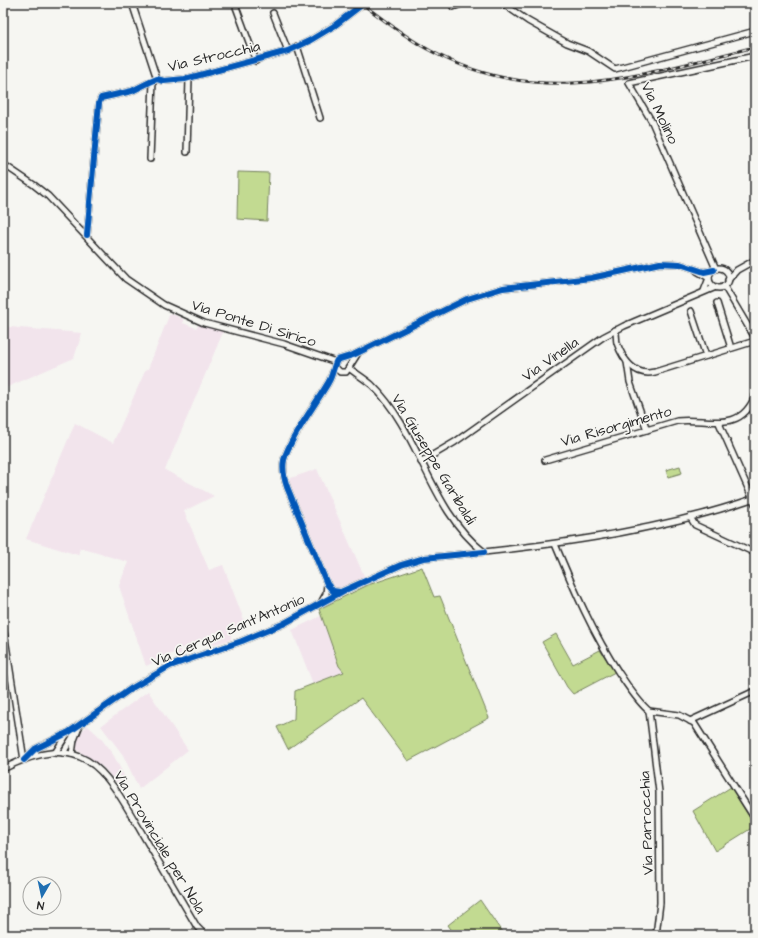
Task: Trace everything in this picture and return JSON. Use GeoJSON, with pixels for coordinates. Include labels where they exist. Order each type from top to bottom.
{"type":"FeatureCollection","features":[{"type":"Feature","properties":{"kind":"street"},"geometry":{"type":"LineString","coordinates":[[132,3],[155,80],[150,159]]}},
{"type":"Feature","properties":{"kind":"street","name":"Via Strocchia"},"geometry":{"type":"LineString","coordinates":[[86,235],[99,101],[105,96],[132,91],[155,80],[164,81],[189,78],[256,61],[288,51],[334,26],[364,3]]}},
{"type":"Feature","properties":{"kind":"street"},"geometry":{"type":"LineString","coordinates":[[453,7],[464,3]]}},
{"type":"Feature","properties":{"kind":"street","name":"Via Molino"},"geometry":{"type":"LineString","coordinates":[[502,3],[528,21],[567,43],[588,52],[615,69],[755,31]]}},
{"type":"Feature","properties":{"kind":"street"},"geometry":{"type":"LineString","coordinates":[[236,7],[256,61]]}},
{"type":"Feature","properties":{"kind":"street"},"geometry":{"type":"LineString","coordinates":[[273,13],[288,51]]}},
{"type":"Feature","properties":{"kind":"street"},"geometry":{"type":"LineString","coordinates":[[297,46],[320,118]]}},
{"type":"Feature","properties":{"kind":"street","name":"Via Molino"},"geometry":{"type":"LineString","coordinates":[[715,270],[652,122],[629,83],[755,56]]}},
{"type":"Feature","properties":{"kind":"street"},"geometry":{"type":"LineString","coordinates":[[187,152],[189,78]]}},
{"type":"Feature","properties":{"kind":"street","name":"Via Ponte Di Sirico"},"geometry":{"type":"LineString","coordinates":[[3,164],[24,177],[48,196],[86,235],[126,280],[164,305],[204,323],[284,344],[336,365],[340,372],[344,373]]}},
{"type":"Feature","properties":{"kind":"street"},"geometry":{"type":"LineString","coordinates":[[690,267],[709,278],[711,284],[716,288],[724,286],[728,280],[741,268],[755,260]]}},
{"type":"Feature","properties":{"kind":"street"},"geometry":{"type":"LineString","coordinates":[[328,596],[327,584],[287,487],[283,468],[285,458],[291,445],[329,381],[336,365],[344,358],[467,299],[492,291],[515,286],[591,278],[660,263],[675,263],[704,272],[741,268]]}},
{"type":"Feature","properties":{"kind":"street"},"geometry":{"type":"LineString","coordinates":[[703,292],[709,278],[715,270]]}},
{"type":"Feature","properties":{"kind":"street"},"geometry":{"type":"LineString","coordinates":[[723,270],[728,274],[728,280]]}},
{"type":"Feature","properties":{"kind":"street"},"geometry":{"type":"LineString","coordinates":[[724,286],[755,338]]}},
{"type":"Feature","properties":{"kind":"street","name":"Via Vinella"},"geometry":{"type":"LineString","coordinates":[[421,462],[455,442],[607,334],[703,292],[716,288]]}},
{"type":"Feature","properties":{"kind":"street"},"geometry":{"type":"LineString","coordinates":[[717,302],[731,348]]}},
{"type":"Feature","properties":{"kind":"street"},"geometry":{"type":"LineString","coordinates":[[691,311],[706,356]]}},
{"type":"Feature","properties":{"kind":"street"},"geometry":{"type":"LineString","coordinates":[[615,330],[617,343],[626,361],[630,382],[647,430]]}},
{"type":"Feature","properties":{"kind":"street"},"geometry":{"type":"LineString","coordinates":[[607,334],[617,343]]}},
{"type":"Feature","properties":{"kind":"street"},"geometry":{"type":"LineString","coordinates":[[626,361],[639,372],[649,374],[755,341]]}},
{"type":"Feature","properties":{"kind":"street"},"geometry":{"type":"LineString","coordinates":[[329,381],[344,373],[358,352]]}},
{"type":"Feature","properties":{"kind":"street"},"geometry":{"type":"LineString","coordinates":[[344,358],[348,359],[350,366]]}},
{"type":"Feature","properties":{"kind":"street","name":"Via Giuseppe Garibaldi"},"geometry":{"type":"LineString","coordinates":[[350,366],[372,385],[383,398],[404,428],[432,484],[457,524],[470,541],[484,552]]}},
{"type":"Feature","properties":{"kind":"street","name":"Via Risorgimento"},"geometry":{"type":"LineString","coordinates":[[545,460],[685,420],[719,423],[736,418],[750,405],[755,396]]}},
{"type":"Feature","properties":{"kind":"street"},"geometry":{"type":"LineString","coordinates":[[484,552],[555,544],[626,532],[690,518],[754,500],[719,423]]}},
{"type":"Feature","properties":{"kind":"street"},"geometry":{"type":"LineString","coordinates":[[690,518],[695,525],[755,553]]}},
{"type":"Feature","properties":{"kind":"street"},"geometry":{"type":"LineString","coordinates":[[555,544],[581,608],[604,650],[636,697],[649,711],[679,715],[698,727],[755,819]]}},
{"type":"Feature","properties":{"kind":"street","name":"Via Cerqua Sant'Antonio"},"geometry":{"type":"LineString","coordinates":[[24,760],[35,749],[70,732],[142,681],[170,666],[283,624],[311,610],[328,596],[401,565],[424,558],[484,552]]}},
{"type":"Feature","properties":{"kind":"street"},"geometry":{"type":"LineString","coordinates":[[327,584],[333,591],[340,592]]}},
{"type":"Feature","properties":{"kind":"street"},"geometry":{"type":"LineString","coordinates":[[328,596],[333,591]]}},
{"type":"Feature","properties":{"kind":"street"},"geometry":{"type":"LineString","coordinates":[[3,625],[24,760],[3,769]]}},
{"type":"Feature","properties":{"kind":"street"},"geometry":{"type":"LineString","coordinates":[[690,721],[755,691]]}},
{"type":"Feature","properties":{"kind":"street","name":"Via Parrocchia"},"geometry":{"type":"LineString","coordinates":[[649,711],[659,792],[660,903],[656,935]]}},
{"type":"Feature","properties":{"kind":"street"},"geometry":{"type":"LineString","coordinates":[[63,753],[77,732],[81,723]]}},
{"type":"Feature","properties":{"kind":"street","name":"Via Cerqua Sant'Antonio"},"geometry":{"type":"LineString","coordinates":[[56,753],[70,732]]}},
{"type":"Feature","properties":{"kind":"street"},"geometry":{"type":"LineString","coordinates":[[72,754],[77,732]]}},
{"type":"Feature","properties":{"kind":"street","name":"Via Provinciale per Nola"},"geometry":{"type":"LineString","coordinates":[[24,760],[35,756],[63,753],[72,754],[97,766],[112,782],[197,927],[205,935]]}},
{"type":"Feature","properties":{"kind":"shaded area"},"geometry":{"type":"Polygon","coordinates":[[[170,313],[183,319],[183,323],[196,328],[199,324],[223,332],[165,470],[214,496],[184,511],[209,570],[223,565],[247,628],[231,632],[231,640],[211,645],[208,639],[180,649],[182,656],[177,658],[174,653],[146,666],[119,586],[128,562],[80,548],[78,555],[26,539],[75,423],[113,443],[146,369],[148,369],[170,313]]]}},
{"type":"Feature","properties":{"kind":"shaded area"},"geometry":{"type":"Polygon","coordinates":[[[3,326],[82,333],[74,358],[3,389],[3,326]]]}},
{"type":"Feature","properties":{"kind":"shaded area"},"geometry":{"type":"Polygon","coordinates":[[[317,469],[365,578],[341,589],[334,586],[331,582],[288,479],[317,469]]]}},
{"type":"Feature","properties":{"kind":"shaded area"},"geometry":{"type":"Polygon","coordinates":[[[321,616],[339,666],[344,672],[313,684],[292,630],[321,616]]]}},
{"type":"Feature","properties":{"kind":"shaded area"},"geometry":{"type":"Polygon","coordinates":[[[148,691],[188,750],[139,789],[123,755],[101,726],[148,691]]]}},
{"type":"Feature","properties":{"kind":"shaded area"},"geometry":{"type":"Polygon","coordinates":[[[87,725],[100,737],[114,756],[127,782],[117,783],[103,767],[77,750],[76,739],[87,725]]]}},
{"type":"Feature","properties":{"kind":"green space"},"geometry":{"type":"Polygon","coordinates":[[[238,172],[269,173],[267,221],[237,219],[238,172]]]}},
{"type":"Feature","properties":{"kind":"green space"},"geometry":{"type":"Polygon","coordinates":[[[680,466],[682,473],[668,477],[666,470],[680,466]]]}},
{"type":"Feature","properties":{"kind":"green space"},"geometry":{"type":"Polygon","coordinates":[[[422,567],[434,597],[440,596],[489,718],[408,761],[361,698],[288,749],[277,727],[294,719],[295,691],[344,672],[339,666],[319,609],[368,585],[422,567]]]}},
{"type":"Feature","properties":{"kind":"green space"},"geometry":{"type":"Polygon","coordinates":[[[556,634],[573,664],[600,650],[615,672],[573,694],[567,687],[542,642],[556,634]]]}},
{"type":"Feature","properties":{"kind":"green space"},"geometry":{"type":"Polygon","coordinates":[[[731,787],[755,826],[715,851],[693,811],[731,787]]]}},
{"type":"Feature","properties":{"kind":"green space"},"geometry":{"type":"Polygon","coordinates":[[[480,900],[504,935],[455,935],[448,925],[480,900]]]}},
{"type":"Feature","properties":{"kind":"railway"},"geometry":{"type":"LineString","coordinates":[[361,3],[404,35],[431,51],[472,69],[513,79],[552,83],[592,82],[632,76],[755,47]]}},
{"type":"Feature","properties":{"kind":"cycle path"},"geometry":{"type":"LineString","coordinates":[[87,235],[99,103],[101,98],[132,91],[157,79],[164,81],[185,79],[288,51],[309,41],[334,26],[364,3]]}},
{"type":"Feature","properties":{"kind":"cycle path"},"geometry":{"type":"LineString","coordinates":[[340,592],[333,591],[327,584],[287,487],[283,467],[291,442],[328,383],[337,360],[353,355],[467,299],[503,288],[591,278],[660,263],[680,264],[704,272],[714,270]]}},
{"type":"Feature","properties":{"kind":"cycle path"},"geometry":{"type":"LineString","coordinates":[[24,760],[35,749],[69,732],[132,688],[170,666],[242,641],[283,624],[343,591],[401,565],[424,558],[484,552]]}}]}
